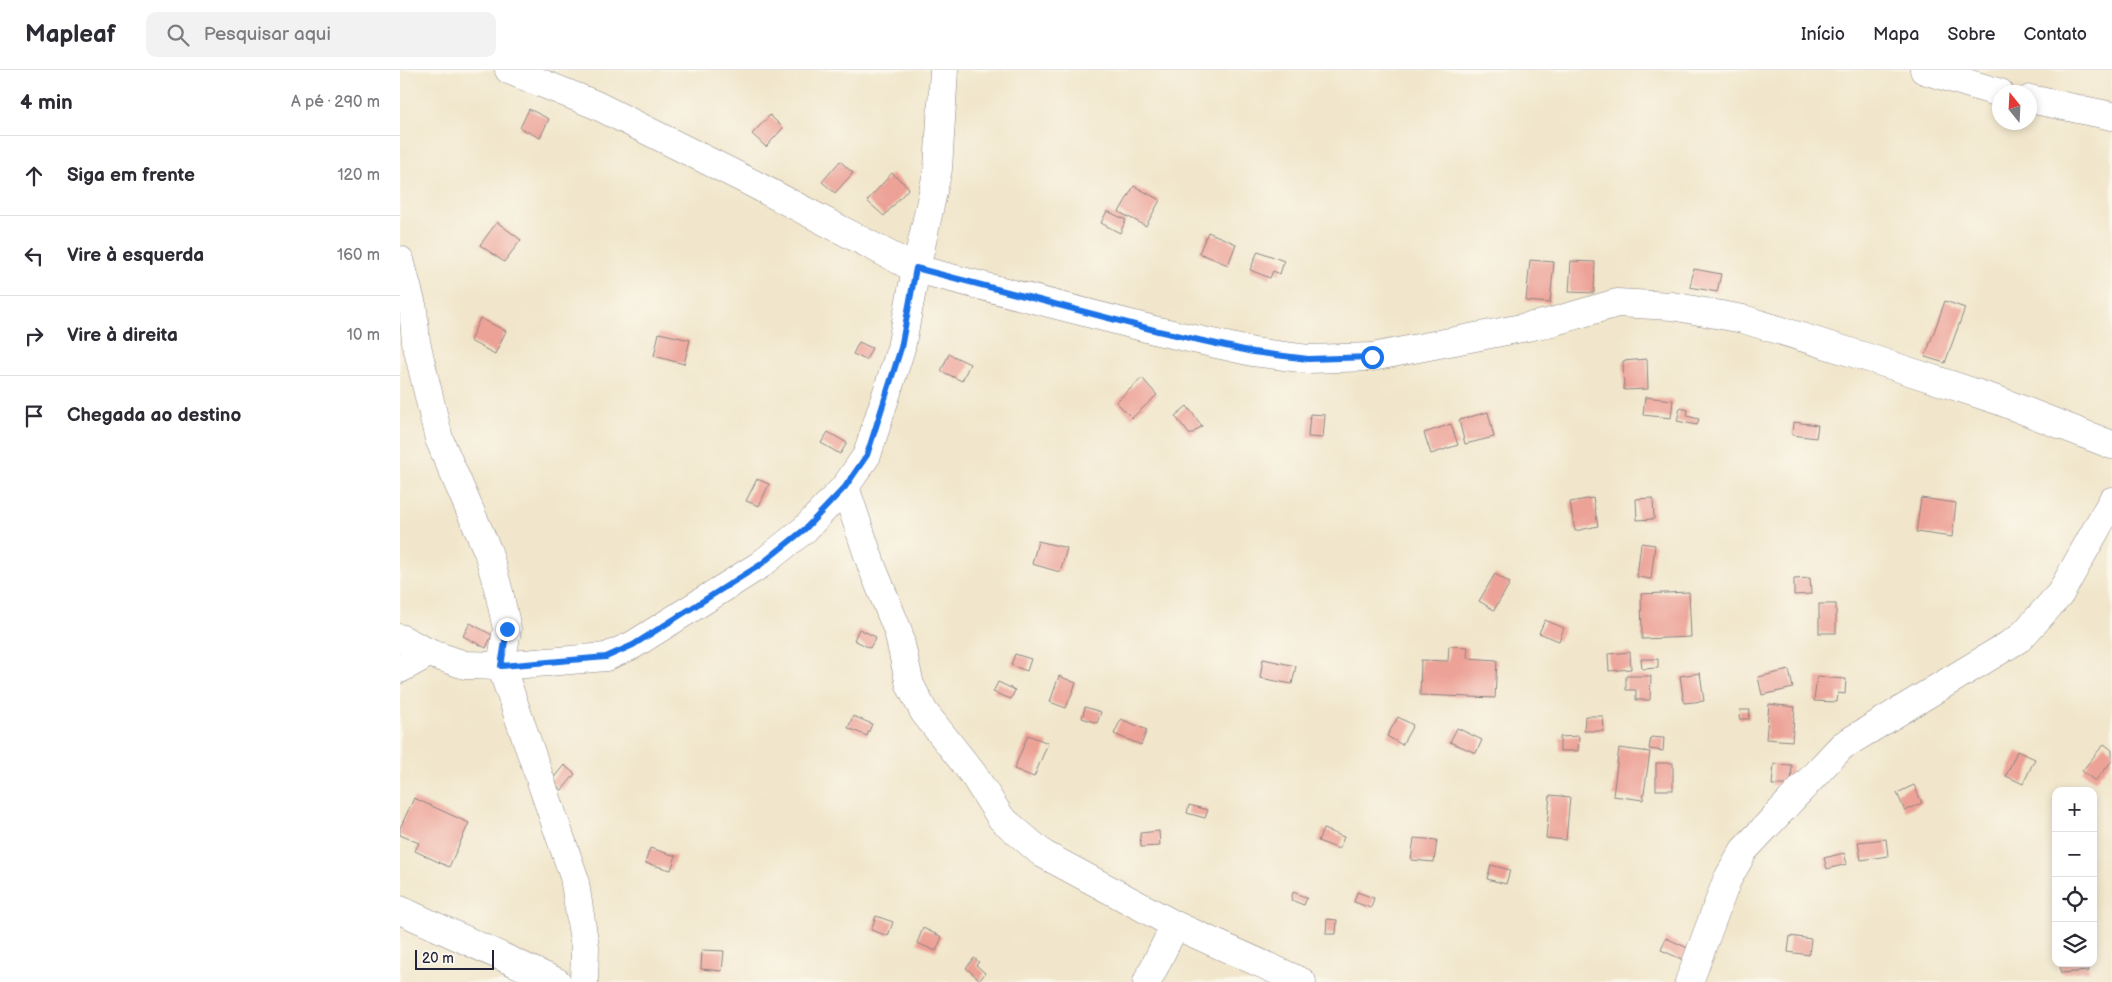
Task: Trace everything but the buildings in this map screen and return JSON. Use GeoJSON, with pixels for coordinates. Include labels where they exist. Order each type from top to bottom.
{"type":"FeatureCollection","features":[{"type":"Feature","properties":{"kind":"street"},"geometry":{"type":"LineString","coordinates":[[509,70],[596,105],[916,268],[1158,331],[1253,352],[1308,359],[1372,357],[1548,323],[1617,303],[1672,306],[1743,319],[1866,357],[2000,401],[2112,445]]}},
{"type":"Feature","properties":{"kind":"street"},"geometry":{"type":"LineString","coordinates":[[400,638],[429,653],[465,665],[501,666],[606,657],[633,645],[760,565],[805,529],[845,487],[867,455],[899,357],[938,169],[944,70]]}},
{"type":"Feature","properties":{"kind":"street"},"geometry":{"type":"LineString","coordinates":[[1924,70],[1992,91]]}},
{"type":"Feature","properties":{"kind":"street"},"geometry":{"type":"LineString","coordinates":[[2037,100],[2112,116]]}},
{"type":"Feature","properties":{"kind":"street"},"geometry":{"type":"LineString","coordinates":[[400,260],[413,309],[416,342],[440,439],[488,552],[499,592],[507,629],[501,666],[574,877],[585,947],[584,982]]}},
{"type":"Feature","properties":{"kind":"street"},"geometry":{"type":"LineString","coordinates":[[845,487],[872,567],[898,631],[910,685],[924,712],[973,774],[1002,818],[1043,854],[1175,925],[1302,982]]}},
{"type":"Feature","properties":{"kind":"street"},"geometry":{"type":"LineString","coordinates":[[1689,982],[1727,880],[1744,850],[1842,746],[2020,638],[2060,594],[2112,501]]}},
{"type":"Feature","properties":{"kind":"street"},"geometry":{"type":"LineString","coordinates":[[400,669],[429,653]]}},
{"type":"Feature","properties":{"kind":"street"},"geometry":{"type":"LineString","coordinates":[[400,910],[557,982]]}},
{"type":"Feature","properties":{"kind":"street"},"geometry":{"type":"LineString","coordinates":[[1147,982],[1175,925]]}},
{"type":"Feature","properties":{"kind":"route"},"geometry":{"type":"LineString","coordinates":[[507,629],[501,666],[577,661],[606,657],[633,645],[700,601],[760,565],[805,529],[845,487],[867,455],[901,348],[916,268],[1158,331],[1253,352],[1308,359],[1372,357]]}}]}
